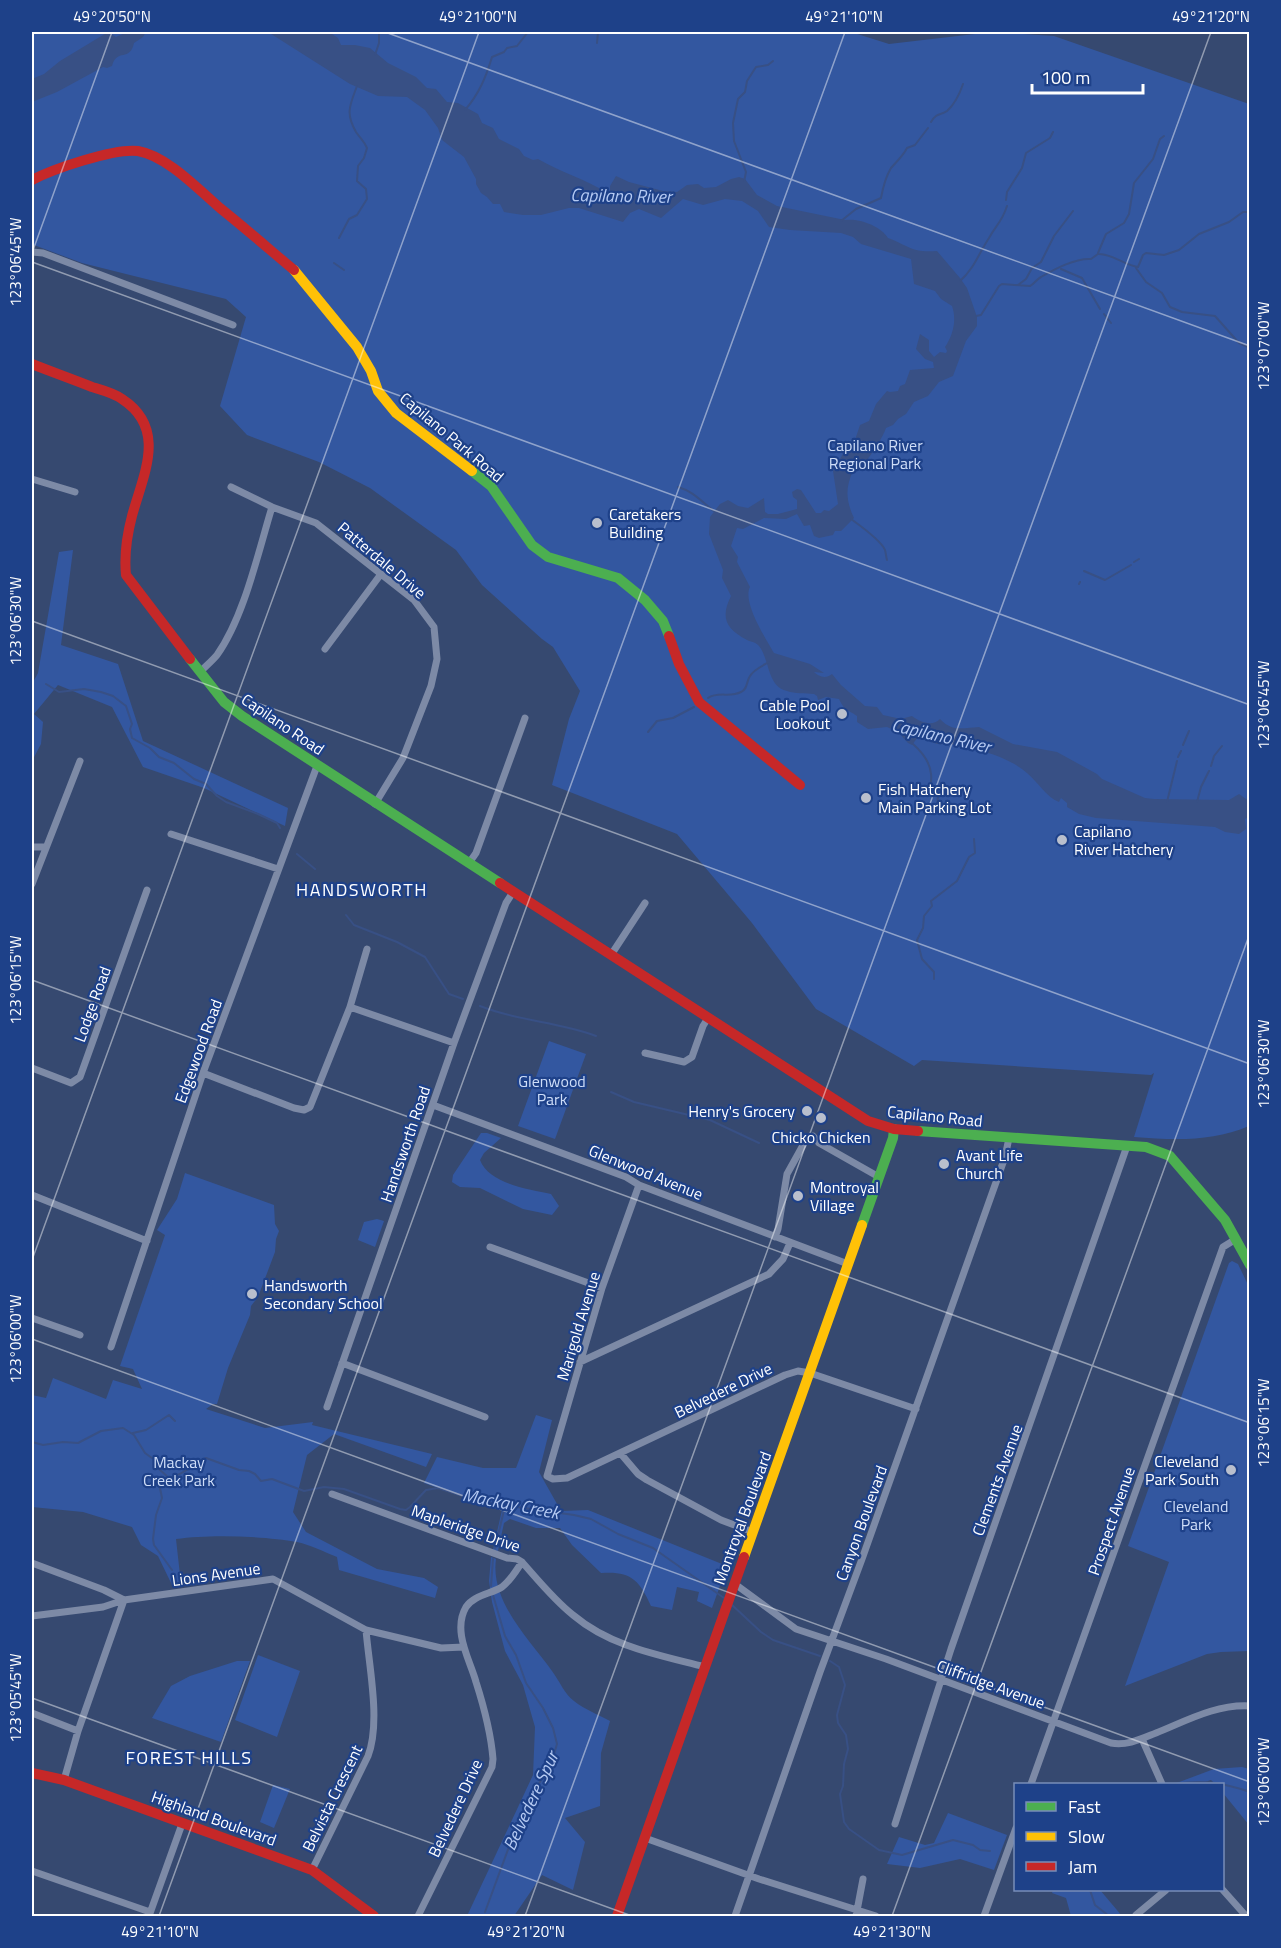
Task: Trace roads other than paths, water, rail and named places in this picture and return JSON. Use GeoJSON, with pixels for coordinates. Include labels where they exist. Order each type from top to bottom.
{"type":"FeatureCollection","features":[{"type":"Feature","properties":{"kind":"street","name":"Capilano Park Road"},"geometry":{"type":"LineString","coordinates":[[32,180],[66,166],[132,151],[156,158],[177,171],[299,274],[357,347],[371,371],[378,391],[387,403],[491,486],[532,545],[548,557],[618,578],[645,600],[663,621],[679,664],[699,702],[800,784]]}},
{"type":"Feature","properties":{"kind":"street"},"geometry":{"type":"LineString","coordinates":[[32,252],[43,253],[233,325]]}},
{"type":"Feature","properties":{"kind":"street","name":"Capilano Road"},"geometry":{"type":"LineString","coordinates":[[32,364],[120,397],[143,418],[151,447],[125,544],[123,563],[126,575],[224,702],[242,716],[868,1121],[894,1129],[1154,1149],[1170,1156],[1225,1220],[1250,1265]]}},
{"type":"Feature","properties":{"kind":"street"},"geometry":{"type":"LineString","coordinates":[[32,479],[75,492]]}},
{"type":"Feature","properties":{"kind":"street","name":"Patterdale Drive"},"geometry":{"type":"LineString","coordinates":[[231,487],[272,507],[315,523],[414,600],[434,627],[437,659],[431,686],[403,758],[375,804]]}},
{"type":"Feature","properties":{"kind":"street"},"geometry":{"type":"LineString","coordinates":[[200,672],[215,657],[230,634],[272,507]]}},
{"type":"Feature","properties":{"kind":"street"},"geometry":{"type":"LineString","coordinates":[[325,649],[381,574]]}},
{"type":"Feature","properties":{"kind":"street"},"geometry":{"type":"LineString","coordinates":[[469,863],[476,853],[525,718]]}},
{"type":"Feature","properties":{"kind":"street"},"geometry":{"type":"LineString","coordinates":[[32,884],[80,761]]}},
{"type":"Feature","properties":{"kind":"street","name":"Edgewood Road"},"geometry":{"type":"LineString","coordinates":[[111,1347],[204,1073],[317,766]]}},
{"type":"Feature","properties":{"kind":"street"},"geometry":{"type":"LineString","coordinates":[[171,834],[278,869]]}},
{"type":"Feature","properties":{"kind":"street"},"geometry":{"type":"LineString","coordinates":[[32,847],[45,847]]}},
{"type":"Feature","properties":{"kind":"street","name":"Lodge Road"},"geometry":{"type":"LineString","coordinates":[[32,1068],[71,1083],[80,1077],[147,890]]}},
{"type":"Feature","properties":{"kind":"street","name":"Handsworth Road"},"geometry":{"type":"LineString","coordinates":[[327,1407],[454,1044],[513,892]]}},
{"type":"Feature","properties":{"kind":"street"},"geometry":{"type":"LineString","coordinates":[[611,955],[645,903]]}},
{"type":"Feature","properties":{"kind":"street"},"geometry":{"type":"LineString","coordinates":[[204,1073],[294,1108],[304,1110],[310,1107],[350,1007],[367,949]]}},
{"type":"Feature","properties":{"kind":"street"},"geometry":{"type":"LineString","coordinates":[[350,1007],[454,1044]]}},
{"type":"Feature","properties":{"kind":"street"},"geometry":{"type":"LineString","coordinates":[[645,1053],[684,1062],[692,1057],[708,1018]]}},
{"type":"Feature","properties":{"kind":"street","name":"Glenwood Avenue"},"geometry":{"type":"LineString","coordinates":[[433,1105],[626,1177],[639,1185],[848,1264]]}},
{"type":"Feature","properties":{"kind":"street","name":"Montroyal Boulevard"},"geometry":{"type":"LineString","coordinates":[[617,1917],[893,1140],[894,1129]]}},
{"type":"Feature","properties":{"kind":"street"},"geometry":{"type":"LineString","coordinates":[[775,1237],[787,1174],[807,1138],[813,1136],[819,1143],[879,1177]]}},
{"type":"Feature","properties":{"kind":"street","name":"Canyon Boulevard"},"geometry":{"type":"LineString","coordinates":[[735,1917],[1010,1138]]}},
{"type":"Feature","properties":{"kind":"street","name":"Clements Avenue"},"geometry":{"type":"LineString","coordinates":[[895,1824],[941,1680],[1127,1146]]}},
{"type":"Feature","properties":{"kind":"street","name":"Marigold Avenue"},"geometry":{"type":"LineString","coordinates":[[547,1476],[602,1288],[639,1185]]}},
{"type":"Feature","properties":{"kind":"street"},"geometry":{"type":"LineString","coordinates":[[32,1195],[147,1241]]}},
{"type":"Feature","properties":{"kind":"street","name":"Prospect Avenue"},"geometry":{"type":"LineString","coordinates":[[1032,1783],[1223,1247],[1234,1235]]}},
{"type":"Feature","properties":{"kind":"street"},"geometry":{"type":"LineString","coordinates":[[580,1362],[769,1274],[783,1259],[790,1243]]}},
{"type":"Feature","properties":{"kind":"street"},"geometry":{"type":"LineString","coordinates":[[490,1247],[602,1288]]}},
{"type":"Feature","properties":{"kind":"street"},"geometry":{"type":"LineString","coordinates":[[32,1318],[80,1335]]}},
{"type":"Feature","properties":{"kind":"street"},"geometry":{"type":"LineString","coordinates":[[342,1363],[485,1417]]}},
{"type":"Feature","properties":{"kind":"street","name":"Belvedere Drive"},"geometry":{"type":"LineString","coordinates":[[547,1476],[554,1479],[567,1478],[785,1375],[798,1371],[916,1409]]}},
{"type":"Feature","properties":{"kind":"street"},"geometry":{"type":"LineString","coordinates":[[621,1454],[638,1474],[647,1480],[709,1514],[753,1532]]}},
{"type":"Feature","properties":{"kind":"street","name":"Mapleridge Drive"},"geometry":{"type":"LineString","coordinates":[[332,1494],[522,1562],[572,1615],[598,1632],[623,1645],[705,1667]]}},
{"type":"Feature","properties":{"kind":"street","name":"Belvedere Drive"},"geometry":{"type":"LineString","coordinates":[[418,1917],[492,1767],[491,1744],[476,1682],[464,1647],[462,1620],[465,1609],[479,1597],[502,1587],[522,1562]]}},
{"type":"Feature","properties":{"kind":"street"},"geometry":{"type":"LineString","coordinates":[[32,1563],[104,1590],[124,1600],[78,1731],[64,1780]]}},
{"type":"Feature","properties":{"kind":"street","name":"Lions Avenue"},"geometry":{"type":"LineString","coordinates":[[32,1616],[103,1607],[124,1600],[273,1579],[366,1630],[441,1648],[464,1647]]}},
{"type":"Feature","properties":{"kind":"street","name":"Cliffridge Avenue"},"geometry":{"type":"LineString","coordinates":[[735,1584],[796,1629],[1117,1744],[1142,1739],[1213,1710],[1250,1706]]}},
{"type":"Feature","properties":{"kind":"street","name":"Belvista Crescent"},"geometry":{"type":"LineString","coordinates":[[312,1869],[374,1741],[366,1630]]}},
{"type":"Feature","properties":{"kind":"street"},"geometry":{"type":"LineString","coordinates":[[32,1713],[78,1731]]}},
{"type":"Feature","properties":{"kind":"street"},"geometry":{"type":"LineString","coordinates":[[1142,1739],[1161,1783]]}},
{"type":"Feature","properties":{"kind":"street","name":"Highland Boulevard"},"geometry":{"type":"LineString","coordinates":[[32,1773],[64,1780],[312,1869],[374,1917]]}},
{"type":"Feature","properties":{"kind":"street"},"geometry":{"type":"LineString","coordinates":[[32,1871],[149,1914],[182,1824]]}},
{"type":"Feature","properties":{"kind":"street"},"geometry":{"type":"LineString","coordinates":[[984,1917],[1014,1834]]}},
{"type":"Feature","properties":{"kind":"street"},"geometry":{"type":"LineString","coordinates":[[645,1838],[857,1914],[876,1917]]}},
{"type":"Feature","properties":{"kind":"street"},"geometry":{"type":"LineString","coordinates":[[857,1914],[863,1879]]}},
{"type":"Feature","properties":{"kind":"street"},"geometry":{"type":"LineString","coordinates":[[1136,1915],[1165,1891]]}},
{"type":"Feature","properties":{"kind":"street"},"geometry":{"type":"LineString","coordinates":[[1224,1891],[1246,1917]]}},
{"type":"Feature","properties":{"kind":"water"},"geometry":{"type":"Polygon","coordinates":[[[108,32],[116,37],[127,32],[146,32],[134,43],[130,52],[117,57],[112,66],[103,67],[57,92],[32,102],[32,79],[44,74],[60,61],[108,32]]]}},
{"type":"Feature","properties":{"kind":"water","name":"Capilano River"},"geometry":{"type":"Polygon","coordinates":[[[268,32],[329,32],[338,38],[341,45],[370,48],[388,63],[416,77],[427,88],[436,89],[447,102],[458,103],[478,114],[482,123],[493,128],[499,139],[519,149],[524,156],[533,160],[538,159],[606,192],[610,191],[610,186],[616,176],[663,191],[677,192],[687,185],[698,184],[704,188],[716,187],[739,177],[745,179],[757,195],[777,206],[863,222],[880,230],[888,238],[911,248],[937,251],[967,288],[977,317],[977,326],[966,341],[953,376],[939,382],[928,396],[914,402],[906,414],[886,428],[867,460],[853,471],[848,494],[849,506],[854,518],[841,531],[835,531],[833,535],[819,538],[814,536],[810,525],[804,526],[797,514],[786,519],[764,518],[743,529],[737,528],[731,546],[750,587],[749,602],[761,630],[774,653],[810,664],[824,673],[814,672],[820,676],[825,677],[832,674],[865,706],[877,707],[883,715],[901,719],[912,716],[922,722],[930,723],[940,719],[949,726],[958,728],[979,727],[1013,744],[1057,752],[1102,779],[1145,798],[1229,800],[1239,794],[1249,801],[1249,817],[1245,819],[1246,829],[1239,834],[1225,832],[1215,827],[1096,818],[1079,814],[1067,807],[1067,803],[1061,798],[1059,802],[1050,797],[1027,773],[1002,758],[950,744],[937,744],[918,737],[912,745],[898,732],[887,727],[868,729],[857,722],[857,716],[845,708],[839,699],[826,697],[818,700],[814,694],[793,693],[781,688],[772,678],[759,646],[734,632],[727,622],[726,611],[731,596],[722,578],[723,570],[709,534],[710,517],[720,504],[728,500],[738,506],[748,508],[764,498],[765,512],[778,514],[797,509],[797,500],[793,497],[792,492],[797,489],[801,490],[816,513],[829,511],[838,504],[833,471],[844,452],[852,449],[860,425],[869,421],[876,404],[887,391],[898,391],[900,386],[905,384],[910,370],[934,368],[933,362],[925,359],[916,349],[920,334],[929,340],[929,351],[934,357],[940,352],[946,353],[945,347],[954,322],[952,306],[941,299],[935,291],[914,284],[911,259],[861,244],[853,237],[841,233],[769,227],[758,211],[742,201],[725,199],[703,205],[683,199],[661,218],[639,209],[630,213],[623,222],[579,208],[569,208],[541,215],[504,212],[500,204],[493,204],[481,193],[464,157],[442,140],[438,128],[425,110],[407,97],[378,96],[350,84],[268,32]]]}},
{"type":"Feature","properties":{"kind":"waterway"},"geometry":{"type":"LineString","coordinates":[[375,55],[379,43],[379,32]]}},
{"type":"Feature","properties":{"kind":"waterway"},"geometry":{"type":"LineString","coordinates":[[465,110],[482,85],[492,57],[504,52],[507,48],[517,46],[528,32]]}},
{"type":"Feature","properties":{"kind":"waterway"},"geometry":{"type":"LineString","coordinates":[[597,43],[598,32]]}},
{"type":"Feature","properties":{"kind":"waterway"},"geometry":{"type":"LineString","coordinates":[[744,182],[746,172],[734,141],[733,123],[738,99],[745,92],[747,81],[756,67],[768,65],[773,61]]}},
{"type":"Feature","properties":{"kind":"waterway"},"geometry":{"type":"LineString","coordinates":[[931,122],[937,115],[950,108],[963,84]]}},
{"type":"Feature","properties":{"kind":"waterway"},"geometry":{"type":"LineString","coordinates":[[339,238],[349,219],[357,215],[367,199],[366,189],[357,181],[358,166],[367,148],[356,132],[350,114],[357,86]]}},
{"type":"Feature","properties":{"kind":"waterway"},"geometry":{"type":"LineString","coordinates":[[841,221],[856,209],[881,198],[891,168],[907,148],[915,145],[928,128]]}},
{"type":"Feature","properties":{"kind":"waterway"},"geometry":{"type":"LineString","coordinates":[[1006,200],[1007,192],[1022,168],[1026,153],[1050,138],[1053,132]]}},
{"type":"Feature","properties":{"kind":"waterway"},"geometry":{"type":"LineString","coordinates":[[1098,253],[1106,234],[1124,223],[1129,214],[1134,183],[1153,159],[1160,139],[1164,136]]}},
{"type":"Feature","properties":{"kind":"waterway"},"geometry":{"type":"LineString","coordinates":[[960,281],[973,266],[1007,206]]}},
{"type":"Feature","properties":{"kind":"waterway"},"geometry":{"type":"LineString","coordinates":[[1018,285],[1026,279],[1032,268],[1041,262],[1054,236],[1073,211]]}},
{"type":"Feature","properties":{"kind":"waterway"},"geometry":{"type":"LineString","coordinates":[[976,316],[981,315],[1002,284],[1030,286],[1059,268],[1078,260],[1091,259],[1098,254],[1108,255],[1138,267],[1146,253],[1164,255],[1179,250],[1199,234],[1229,222],[1243,212],[1250,212]]}},
{"type":"Feature","properties":{"kind":"waterway"},"geometry":{"type":"LineString","coordinates":[[334,263],[344,270]]}},
{"type":"Feature","properties":{"kind":"waterway"},"geometry":{"type":"LineString","coordinates":[[1136,268],[1146,282],[1162,293],[1170,307],[1182,312],[1215,316],[1239,343],[1250,348]]}},
{"type":"Feature","properties":{"kind":"waterway"},"geometry":{"type":"LineString","coordinates":[[1061,269],[1082,278],[1100,309]]}},
{"type":"Feature","properties":{"kind":"waterway"},"geometry":{"type":"LineString","coordinates":[[1104,314],[1111,323]]}},
{"type":"Feature","properties":{"kind":"waterway"},"geometry":{"type":"LineString","coordinates":[[678,487],[693,494],[715,512]]}},
{"type":"Feature","properties":{"kind":"waterway"},"geometry":{"type":"LineString","coordinates":[[851,519],[879,542],[885,550],[887,560]]}},
{"type":"Feature","properties":{"kind":"waterway"},"geometry":{"type":"LineString","coordinates":[[1134,562],[1139,559]]}},
{"type":"Feature","properties":{"kind":"waterway"},"geometry":{"type":"LineString","coordinates":[[1084,571],[1105,580],[1131,565]]}},
{"type":"Feature","properties":{"kind":"waterway"},"geometry":{"type":"LineString","coordinates":[[708,698],[743,691],[751,674],[769,662]]}},
{"type":"Feature","properties":{"kind":"waterway"},"geometry":{"type":"LineString","coordinates":[[46,684],[59,692],[84,689],[113,696],[126,706],[132,724],[130,729],[132,738],[150,748],[159,757],[174,763],[194,779],[206,784],[226,802],[277,823],[280,828]]}},
{"type":"Feature","properties":{"kind":"waterway"},"geometry":{"type":"LineString","coordinates":[[648,732],[657,721],[673,718],[694,707]]}},
{"type":"Feature","properties":{"kind":"waterway"},"geometry":{"type":"LineString","coordinates":[[1183,745],[1189,731]]}},
{"type":"Feature","properties":{"kind":"waterway","name":"Capilano River"},"geometry":{"type":"LineString","coordinates":[[913,744],[929,765],[931,788],[938,795],[937,805]]}},
{"type":"Feature","properties":{"kind":"waterway"},"geometry":{"type":"LineString","coordinates":[[1211,766],[1214,756],[1222,746]]}},
{"type":"Feature","properties":{"kind":"waterway"},"geometry":{"type":"LineString","coordinates":[[1178,757],[1181,751]]}},
{"type":"Feature","properties":{"kind":"waterway"},"geometry":{"type":"LineString","coordinates":[[1167,802],[1177,761]]}},
{"type":"Feature","properties":{"kind":"waterway"},"geometry":{"type":"LineString","coordinates":[[1197,802],[1209,771]]}},
{"type":"Feature","properties":{"kind":"waterway"},"geometry":{"type":"LineString","coordinates":[[934,979],[934,972],[922,959],[917,940],[923,928],[924,916],[932,906],[931,901],[957,881],[969,857],[975,853],[974,839]]}},
{"type":"Feature","properties":{"kind":"waterway"},"geometry":{"type":"LineString","coordinates":[[297,854],[315,869]]}},
{"type":"Feature","properties":{"kind":"waterway"},"geometry":{"type":"LineString","coordinates":[[346,915],[354,925],[397,942],[425,957],[449,994],[463,999]]}},
{"type":"Feature","properties":{"kind":"waterway"},"geometry":{"type":"LineString","coordinates":[[480,1006],[596,1036]]}},
{"type":"Feature","properties":{"kind":"waterway"},"geometry":{"type":"LineString","coordinates":[[611,1092],[634,1102],[710,1120],[759,1143]]}},
{"type":"Feature","properties":{"kind":"waterway"},"geometry":{"type":"LineString","coordinates":[[133,1433],[146,1430],[169,1415],[175,1421]]}},
{"type":"Feature","properties":{"kind":"waterway","name":"Mackay Creek"},"geometry":{"type":"LineString","coordinates":[[32,1442],[43,1445],[63,1442],[78,1443],[101,1431],[123,1428],[134,1435],[145,1453],[156,1461],[159,1469],[169,1478],[206,1458],[239,1470],[249,1471],[261,1481],[272,1479],[304,1491],[324,1487],[344,1489],[406,1510],[426,1490],[438,1488],[481,1502],[574,1515],[591,1519],[618,1534],[653,1548],[724,1598]]}},
{"type":"Feature","properties":{"kind":"waterway"},"geometry":{"type":"LineString","coordinates":[[160,1488],[162,1498],[156,1515],[153,1539],[154,1545],[172,1570]]}},
{"type":"Feature","properties":{"kind":"waterway","name":"Belvedere Spur"},"geometry":{"type":"LineString","coordinates":[[495,1548],[505,1506]]}},
{"type":"Feature","properties":{"kind":"waterway","name":"Belvedere Spur"},"geometry":{"type":"LineString","coordinates":[[491,1586],[493,1559]]}},
{"type":"Feature","properties":{"kind":"waterway","name":"Belvedere Spur"},"geometry":{"type":"LineString","coordinates":[[485,1912],[510,1844],[533,1794],[552,1761],[557,1744],[553,1728],[526,1683],[516,1655],[505,1636],[493,1595]]}},
{"type":"Feature","properties":{"kind":"waterway","name":"Mackay Creek"},"geometry":{"type":"LineString","coordinates":[[731,1604],[773,1640],[820,1656]]}},
{"type":"Feature","properties":{"kind":"waterway","name":"Mackay Creek"},"geometry":{"type":"LineString","coordinates":[[830,1661],[839,1667],[845,1685],[837,1715],[838,1723],[846,1735],[848,1749],[840,1794],[844,1822],[849,1829],[879,1850],[902,1855],[953,1840],[973,1845],[980,1850],[990,1851]]}},
{"type":"Feature","properties":{"kind":"waterway"},"geometry":{"type":"LineString","coordinates":[[1184,1783],[1212,1783]]}},
{"type":"Feature","properties":{"kind":"waterway"},"geometry":{"type":"LineString","coordinates":[[1224,1785],[1250,1792]]}},
{"type":"Feature","properties":{"kind":"waterway","name":"Mackay Creek"},"geometry":{"type":"LineString","coordinates":[[1090,1891],[1095,1905],[1109,1916]]}},
{"type":"Feature","properties":{"kind":"place","name":"Caretakers Building"},"geometry":{"type":"Point","coordinates":[597,523]}},
{"type":"Feature","properties":{"kind":"place","name":"Cable Pool Lookout"},"geometry":{"type":"Point","coordinates":[842,714]}},
{"type":"Feature","properties":{"kind":"place","name":"Fish Hatchery Main Parking Lot"},"geometry":{"type":"Point","coordinates":[866,798]}},
{"type":"Feature","properties":{"kind":"place","name":"Capilano River Hatchery"},"geometry":{"type":"Point","coordinates":[1062,840]}},
{"type":"Feature","properties":{"kind":"place","name":"Henry's Grocery"},"geometry":{"type":"Point","coordinates":[807,1111]}},
{"type":"Feature","properties":{"kind":"place","name":"Chicko Chicken"},"geometry":{"type":"Point","coordinates":[821,1118]}},
{"type":"Feature","properties":{"kind":"place","name":"Avant Life Church"},"geometry":{"type":"Point","coordinates":[944,1164]}},
{"type":"Feature","properties":{"kind":"place","name":"Montroyal Village"},"geometry":{"type":"Point","coordinates":[798,1196]}},
{"type":"Feature","properties":{"kind":"place","name":"Handsworth Secondary School"},"geometry":{"type":"Point","coordinates":[252,1294]}},
{"type":"Feature","properties":{"kind":"place","name":"Cleveland Park South"},"geometry":{"type":"Point","coordinates":[1231,1470]}},
{"type":"Feature","properties":{"kind":"district","name":"HANDSWORTH"},"geometry":{"type":"Point","coordinates":[362,890]}},
{"type":"Feature","properties":{"kind":"district","name":"FOREST HILLS"},"geometry":{"type":"Point","coordinates":[189,1758]}},
{"type":"Feature","properties":{"kind":"park label","name":"Capilano River Regional Park"},"geometry":{"type":"Point","coordinates":[875,454]}},
{"type":"Feature","properties":{"kind":"park label","name":"Glenwood Park"},"geometry":{"type":"Point","coordinates":[552,1090]}},
{"type":"Feature","properties":{"kind":"park label","name":"Mackay Creek Park"},"geometry":{"type":"Point","coordinates":[179,1471]}},
{"type":"Feature","properties":{"kind":"park label","name":"Cleveland Park"},"geometry":{"type":"Point","coordinates":[1196,1515]}}]}
